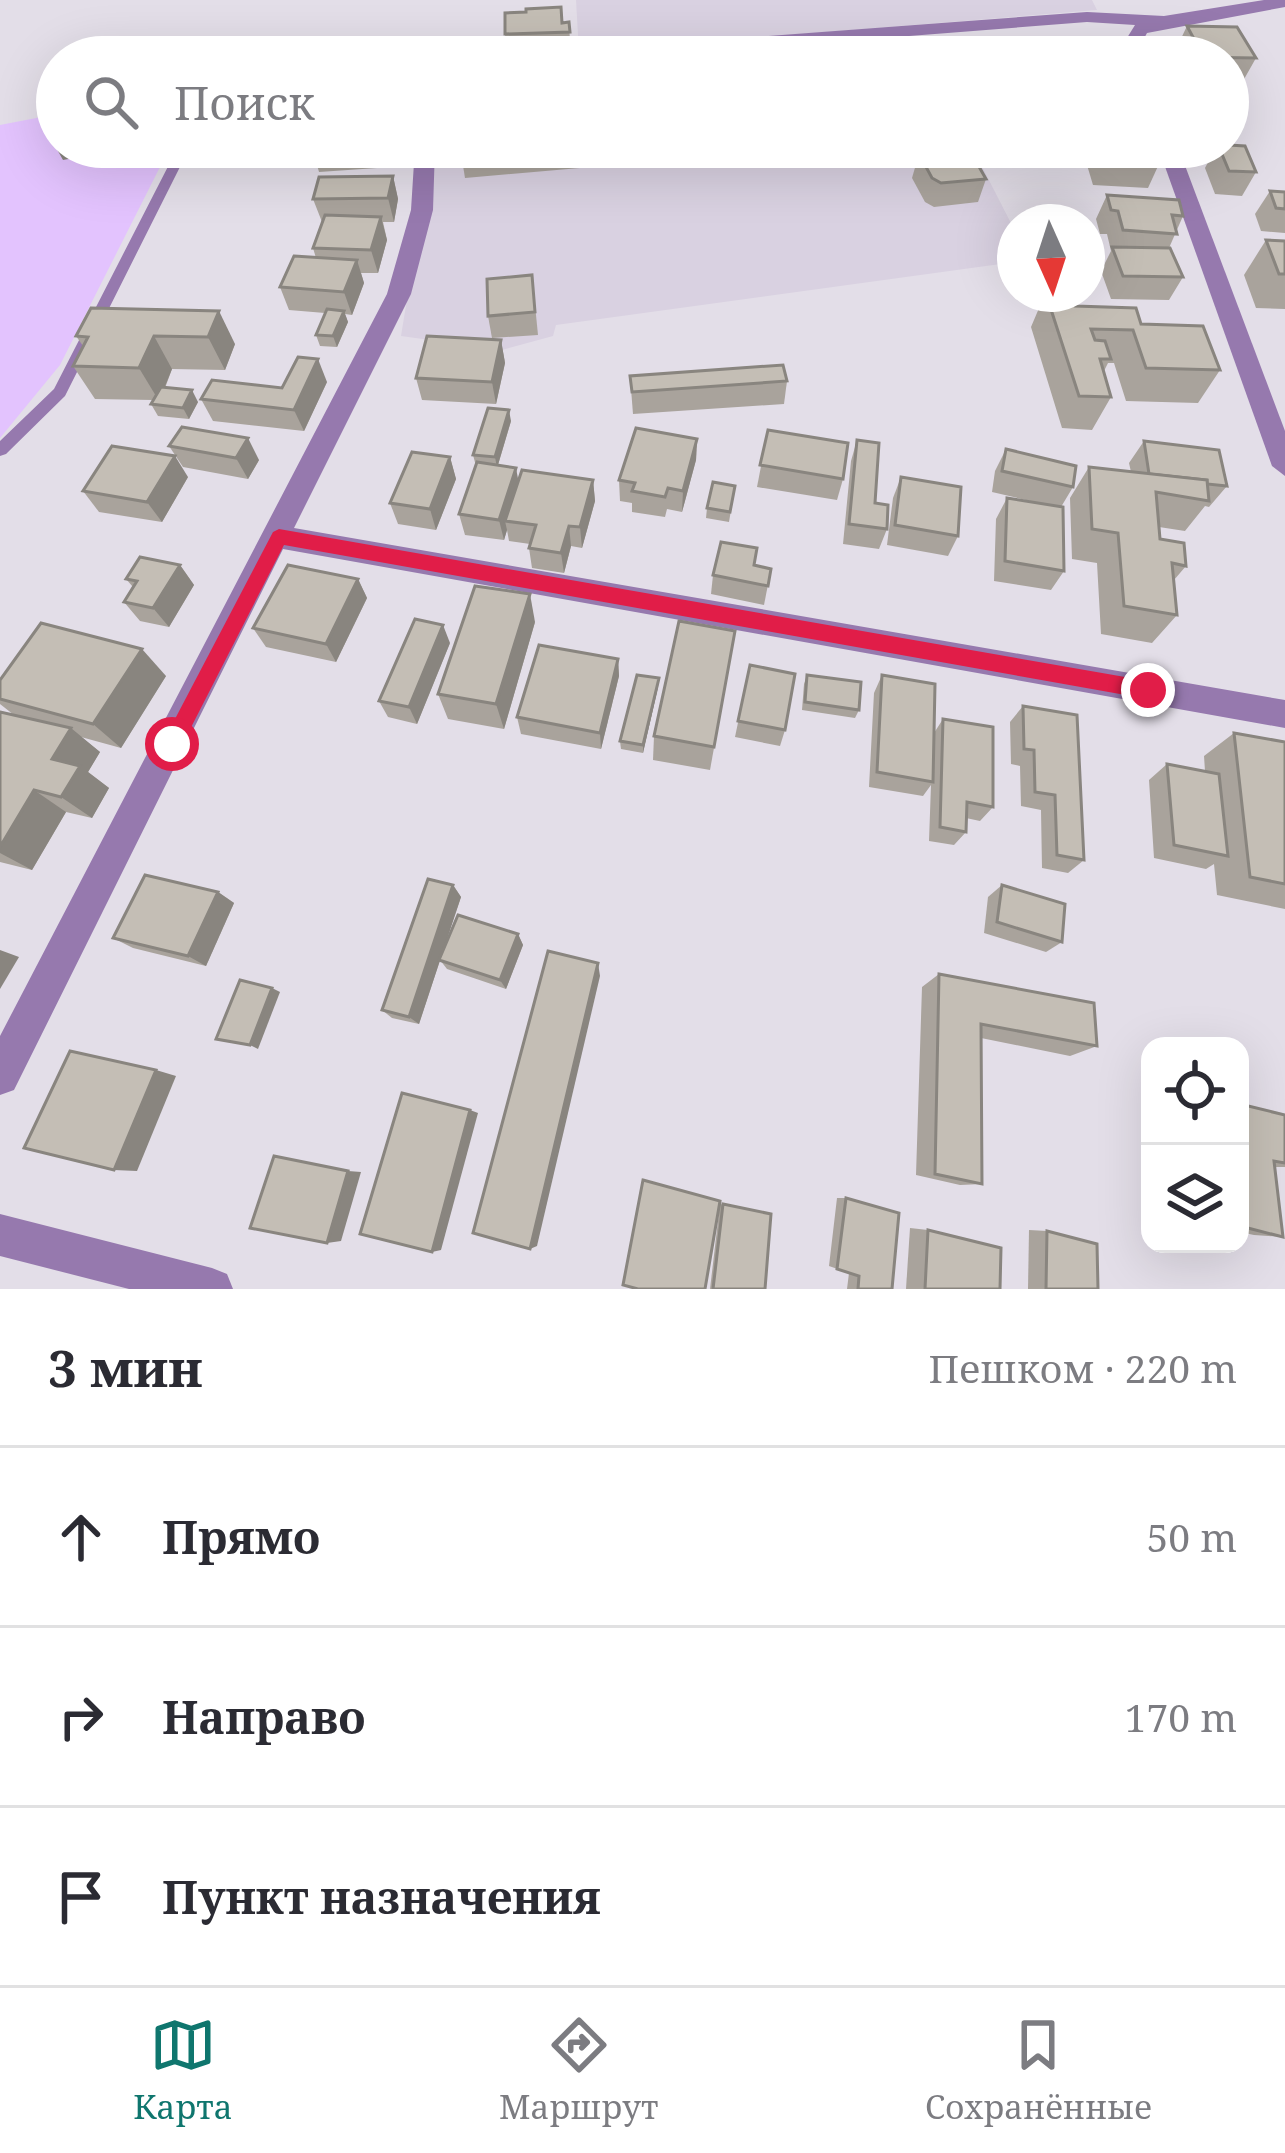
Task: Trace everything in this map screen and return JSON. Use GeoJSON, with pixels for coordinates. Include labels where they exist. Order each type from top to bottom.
{"type":"FeatureCollection","features":[{"type":"Feature","properties":{"kind":"street"},"geometry":{"type":"LineString","coordinates":[[1136,36],[1140,29],[1164,21],[1285,2]]}},
{"type":"Feature","properties":{"kind":"street"},"geometry":{"type":"LineString","coordinates":[[840,36],[1087,17],[1164,21]]}},
{"type":"Feature","properties":{"kind":"street"},"geometry":{"type":"LineString","coordinates":[[0,1076],[399,294],[422,210],[424,168]]}},
{"type":"Feature","properties":{"kind":"street"},"geometry":{"type":"LineString","coordinates":[[1176,168],[1285,466]]}},
{"type":"Feature","properties":{"kind":"street"},"geometry":{"type":"LineString","coordinates":[[279,537],[1285,714]]}},
{"type":"Feature","properties":{"kind":"street"},"geometry":{"type":"LineString","coordinates":[[0,1235],[212,1289]]}},
{"type":"Feature","properties":{"kind":"lane"},"geometry":{"type":"LineString","coordinates":[[0,450],[60,392],[173,168]]}},
{"type":"Feature","properties":{"kind":"shaded area"},"geometry":{"type":"Polygon","coordinates":[[[576,0],[1092,0],[1097,10],[776,36],[578,36],[576,0]]]}},
{"type":"Feature","properties":{"kind":"shaded area"},"geometry":{"type":"Polygon","coordinates":[[[36,118],[36,168],[159,168],[60,365],[0,438],[0,125],[36,118]]]}},
{"type":"Feature","properties":{"kind":"shaded area"},"geometry":{"type":"Polygon","coordinates":[[[429,168],[983,168],[1001,204],[997,204],[997,264],[556,325],[553,336],[502,350],[401,336],[429,168]]]}},
{"type":"Feature","properties":{"kind":"building"},"geometry":{"type":"Polygon","coordinates":[[[561,7],[562,23],[569,22],[570,32],[505,34],[505,13],[561,7]]]}},
{"type":"Feature","properties":{"kind":"building"},"geometry":{"type":"Polygon","coordinates":[[[1187,26],[1237,27],[1243,36],[1192,36],[1187,26]]]}},
{"type":"Feature","properties":{"kind":"building"},"geometry":{"type":"Polygon","coordinates":[[[1249,155],[1256,172],[1229,171],[1249,168],[1249,155]]]}},
{"type":"Feature","properties":{"kind":"building"},"geometry":{"type":"Polygon","coordinates":[[[927,168],[980,168],[986,179],[941,183],[927,168]]]}},
{"type":"Feature","properties":{"kind":"building"},"geometry":{"type":"Polygon","coordinates":[[[393,176],[388,198],[313,199],[319,177],[393,176]]]}},
{"type":"Feature","properties":{"kind":"building"},"geometry":{"type":"Polygon","coordinates":[[[1270,191],[1285,192],[1285,209],[1276,208],[1270,191]]]}},
{"type":"Feature","properties":{"kind":"building"},"geometry":{"type":"Polygon","coordinates":[[[1107,195],[1179,200],[1183,216],[1172,215],[1177,234],[1123,230],[1107,195]]]}},
{"type":"Feature","properties":{"kind":"building"},"geometry":{"type":"Polygon","coordinates":[[[325,215],[381,217],[371,250],[313,248],[325,215]]]}},
{"type":"Feature","properties":{"kind":"building"},"geometry":{"type":"Polygon","coordinates":[[[1266,240],[1285,241],[1285,274],[1279,274],[1266,240]]]}},
{"type":"Feature","properties":{"kind":"building"},"geometry":{"type":"Polygon","coordinates":[[[1112,247],[1170,248],[1183,277],[1123,276],[1112,247]]]}},
{"type":"Feature","properties":{"kind":"building"},"geometry":{"type":"Polygon","coordinates":[[[294,256],[357,260],[344,292],[280,287],[294,256]]]}},
{"type":"Feature","properties":{"kind":"building"},"geometry":{"type":"Polygon","coordinates":[[[532,275],[535,312],[488,316],[487,279],[532,275]]]}},
{"type":"Feature","properties":{"kind":"building"},"geometry":{"type":"Polygon","coordinates":[[[91,308],[219,311],[208,337],[154,336],[139,368],[73,366],[88,337],[76,336],[91,308]]]}},
{"type":"Feature","properties":{"kind":"building"},"geometry":{"type":"Polygon","coordinates":[[[1136,308],[1141,324],[1203,326],[1220,370],[1146,368],[1133,330],[1091,329],[1095,340],[1105,341],[1111,359],[1100,359],[1111,397],[1079,396],[1052,312],[1136,308]]]}},
{"type":"Feature","properties":{"kind":"building"},"geometry":{"type":"Polygon","coordinates":[[[327,309],[344,311],[333,336],[316,335],[327,309]]]}},
{"type":"Feature","properties":{"kind":"building"},"geometry":{"type":"Polygon","coordinates":[[[427,336],[501,340],[492,382],[416,378],[427,336]]]}},
{"type":"Feature","properties":{"kind":"building"},"geometry":{"type":"Polygon","coordinates":[[[298,357],[318,359],[294,410],[201,399],[212,380],[282,388],[298,357]]]}},
{"type":"Feature","properties":{"kind":"building"},"geometry":{"type":"Polygon","coordinates":[[[783,365],[787,381],[632,392],[630,376],[783,365]]]}},
{"type":"Feature","properties":{"kind":"building"},"geometry":{"type":"Polygon","coordinates":[[[161,387],[192,390],[183,408],[151,404],[161,387]]]}},
{"type":"Feature","properties":{"kind":"building"},"geometry":{"type":"Polygon","coordinates":[[[488,408],[509,410],[495,457],[473,455],[488,408]]]}},
{"type":"Feature","properties":{"kind":"building"},"geometry":{"type":"Polygon","coordinates":[[[182,427],[248,438],[236,458],[169,446],[182,427]]]}},
{"type":"Feature","properties":{"kind":"building"},"geometry":{"type":"Polygon","coordinates":[[[636,428],[697,439],[683,491],[668,488],[665,497],[632,491],[635,483],[619,480],[636,428]]]}},
{"type":"Feature","properties":{"kind":"building"},"geometry":{"type":"Polygon","coordinates":[[[768,430],[848,443],[843,479],[760,465],[768,430]]]}},
{"type":"Feature","properties":{"kind":"building"},"geometry":{"type":"Polygon","coordinates":[[[857,440],[879,443],[875,503],[888,505],[887,529],[849,524],[857,440]]]}},
{"type":"Feature","properties":{"kind":"building"},"geometry":{"type":"Polygon","coordinates":[[[1144,441],[1219,450],[1227,486],[1149,474],[1144,441]]]}},
{"type":"Feature","properties":{"kind":"building"},"geometry":{"type":"Polygon","coordinates":[[[112,446],[175,456],[147,502],[83,491],[112,446]]]}},
{"type":"Feature","properties":{"kind":"building"},"geometry":{"type":"Polygon","coordinates":[[[1006,449],[1076,466],[1073,487],[1002,471],[1006,449]]]}},
{"type":"Feature","properties":{"kind":"building"},"geometry":{"type":"Polygon","coordinates":[[[412,452],[450,457],[430,509],[390,503],[412,452]]]}},
{"type":"Feature","properties":{"kind":"building"},"geometry":{"type":"Polygon","coordinates":[[[477,462],[516,468],[499,520],[459,514],[477,462]]]}},
{"type":"Feature","properties":{"kind":"building"},"geometry":{"type":"Polygon","coordinates":[[[1089,467],[1207,480],[1209,501],[1156,492],[1160,539],[1184,543],[1186,566],[1172,563],[1177,615],[1124,606],[1118,533],[1092,529],[1089,467]]]}},
{"type":"Feature","properties":{"kind":"building"},"geometry":{"type":"Polygon","coordinates":[[[522,470],[593,480],[580,527],[569,526],[561,553],[529,548],[536,525],[505,521],[522,470]]]}},
{"type":"Feature","properties":{"kind":"building"},"geometry":{"type":"Polygon","coordinates":[[[901,477],[961,487],[958,536],[895,525],[901,477]]]}},
{"type":"Feature","properties":{"kind":"building"},"geometry":{"type":"Polygon","coordinates":[[[713,482],[735,486],[730,512],[707,508],[713,482]]]}},
{"type":"Feature","properties":{"kind":"building"},"geometry":{"type":"Polygon","coordinates":[[[1007,498],[1063,507],[1064,571],[1005,561],[1007,498]]]}},
{"type":"Feature","properties":{"kind":"building"},"geometry":{"type":"Polygon","coordinates":[[[721,542],[757,548],[754,565],[771,569],[768,586],[713,575],[721,542]]]}},
{"type":"Feature","properties":{"kind":"building"},"geometry":{"type":"Polygon","coordinates":[[[140,557],[180,565],[153,608],[124,602],[137,581],[126,579],[140,557]]]}},
{"type":"Feature","properties":{"kind":"building"},"geometry":{"type":"Polygon","coordinates":[[[288,565],[358,579],[326,644],[253,628],[288,565]]]}},
{"type":"Feature","properties":{"kind":"building"},"geometry":{"type":"Polygon","coordinates":[[[475,586],[530,594],[496,704],[438,694],[475,586]]]}},
{"type":"Feature","properties":{"kind":"building"},"geometry":{"type":"Polygon","coordinates":[[[415,619],[443,625],[409,707],[379,701],[415,619]]]}},
{"type":"Feature","properties":{"kind":"building"},"geometry":{"type":"Polygon","coordinates":[[[679,621],[735,631],[714,747],[654,736],[679,621]]]}},
{"type":"Feature","properties":{"kind":"building"},"geometry":{"type":"Polygon","coordinates":[[[41,623],[142,649],[93,724],[0,699],[0,680],[41,623]]]}},
{"type":"Feature","properties":{"kind":"building"},"geometry":{"type":"Polygon","coordinates":[[[539,645],[618,659],[600,733],[517,717],[539,645]]]}},
{"type":"Feature","properties":{"kind":"building"},"geometry":{"type":"Polygon","coordinates":[[[750,665],[795,674],[785,730],[738,721],[750,665]]]}},
{"type":"Feature","properties":{"kind":"building"},"geometry":{"type":"Polygon","coordinates":[[[637,675],[659,678],[643,745],[620,741],[637,675]]]}},
{"type":"Feature","properties":{"kind":"building"},"geometry":{"type":"Polygon","coordinates":[[[807,675],[861,682],[859,710],[805,702],[807,675]]]}},
{"type":"Feature","properties":{"kind":"building"},"geometry":{"type":"Polygon","coordinates":[[[882,675],[935,684],[933,782],[877,772],[882,675]]]}},
{"type":"Feature","properties":{"kind":"building"},"geometry":{"type":"Polygon","coordinates":[[[1023,706],[1077,715],[1084,860],[1057,855],[1055,795],[1035,792],[1034,750],[1024,749],[1023,706]]]}},
{"type":"Feature","properties":{"kind":"building"},"geometry":{"type":"Polygon","coordinates":[[[0,712],[71,728],[52,759],[80,766],[61,797],[34,790],[0,847],[0,712]]]}},
{"type":"Feature","properties":{"kind":"building"},"geometry":{"type":"Polygon","coordinates":[[[943,719],[993,727],[993,807],[967,802],[966,832],[940,827],[943,719]]]}},
{"type":"Feature","properties":{"kind":"building"},"geometry":{"type":"Polygon","coordinates":[[[1234,733],[1285,742],[1285,884],[1250,877],[1234,733]]]}},
{"type":"Feature","properties":{"kind":"building"},"geometry":{"type":"Polygon","coordinates":[[[1167,764],[1219,774],[1228,856],[1174,845],[1167,764]]]}},
{"type":"Feature","properties":{"kind":"building"},"geometry":{"type":"Polygon","coordinates":[[[145,875],[218,892],[188,956],[113,938],[145,875]]]}},
{"type":"Feature","properties":{"kind":"building"},"geometry":{"type":"Polygon","coordinates":[[[428,879],[453,885],[409,1017],[382,1010],[428,879]]]}},
{"type":"Feature","properties":{"kind":"building"},"geometry":{"type":"Polygon","coordinates":[[[1002,885],[1065,904],[1062,942],[997,922],[1002,885]]]}},
{"type":"Feature","properties":{"kind":"building"},"geometry":{"type":"Polygon","coordinates":[[[458,915],[518,934],[500,980],[439,960],[458,915]]]}},
{"type":"Feature","properties":{"kind":"building"},"geometry":{"type":"Polygon","coordinates":[[[548,951],[598,963],[530,1249],[473,1233],[548,951]]]}},
{"type":"Feature","properties":{"kind":"building"},"geometry":{"type":"Polygon","coordinates":[[[939,974],[1094,1003],[1097,1046],[981,1024],[982,1184],[935,1174],[939,974]]]}},
{"type":"Feature","properties":{"kind":"building"},"geometry":{"type":"Polygon","coordinates":[[[240,980],[272,988],[250,1045],[216,1039],[240,980]]]}},
{"type":"Feature","properties":{"kind":"building"},"geometry":{"type":"Polygon","coordinates":[[[70,1051],[156,1070],[114,1170],[24,1148],[70,1051]]]}},
{"type":"Feature","properties":{"kind":"building"},"geometry":{"type":"Polygon","coordinates":[[[402,1093],[470,1110],[432,1252],[360,1234],[402,1093]]]}},
{"type":"Feature","properties":{"kind":"building"},"geometry":{"type":"Polygon","coordinates":[[[1249,1106],[1285,1115],[1285,1163],[1274,1161],[1283,1237],[1249,1228],[1249,1106]]]}},
{"type":"Feature","properties":{"kind":"building"},"geometry":{"type":"Polygon","coordinates":[[[274,1156],[348,1171],[327,1243],[250,1228],[274,1156]]]}},
{"type":"Feature","properties":{"kind":"building"},"geometry":{"type":"Polygon","coordinates":[[[643,1180],[720,1201],[705,1289],[623,1285],[643,1180]]]}},
{"type":"Feature","properties":{"kind":"building"},"geometry":{"type":"Polygon","coordinates":[[[846,1198],[899,1213],[892,1289],[858,1289],[859,1276],[837,1269],[846,1198]]]}},
{"type":"Feature","properties":{"kind":"building"},"geometry":{"type":"Polygon","coordinates":[[[723,1204],[771,1214],[765,1289],[713,1289],[723,1204]]]}},
{"type":"Feature","properties":{"kind":"building"},"geometry":{"type":"Polygon","coordinates":[[[928,1230],[1001,1248],[1000,1289],[925,1289],[928,1230]]]}},
{"type":"Feature","properties":{"kind":"building"},"geometry":{"type":"Polygon","coordinates":[[[1047,1231],[1097,1244],[1098,1289],[1046,1289],[1047,1231]]]}},
{"type":"Feature","properties":{"kind":"route"},"geometry":{"type":"LineString","coordinates":[[172,744],[279,537],[1148,690]]}}]}
